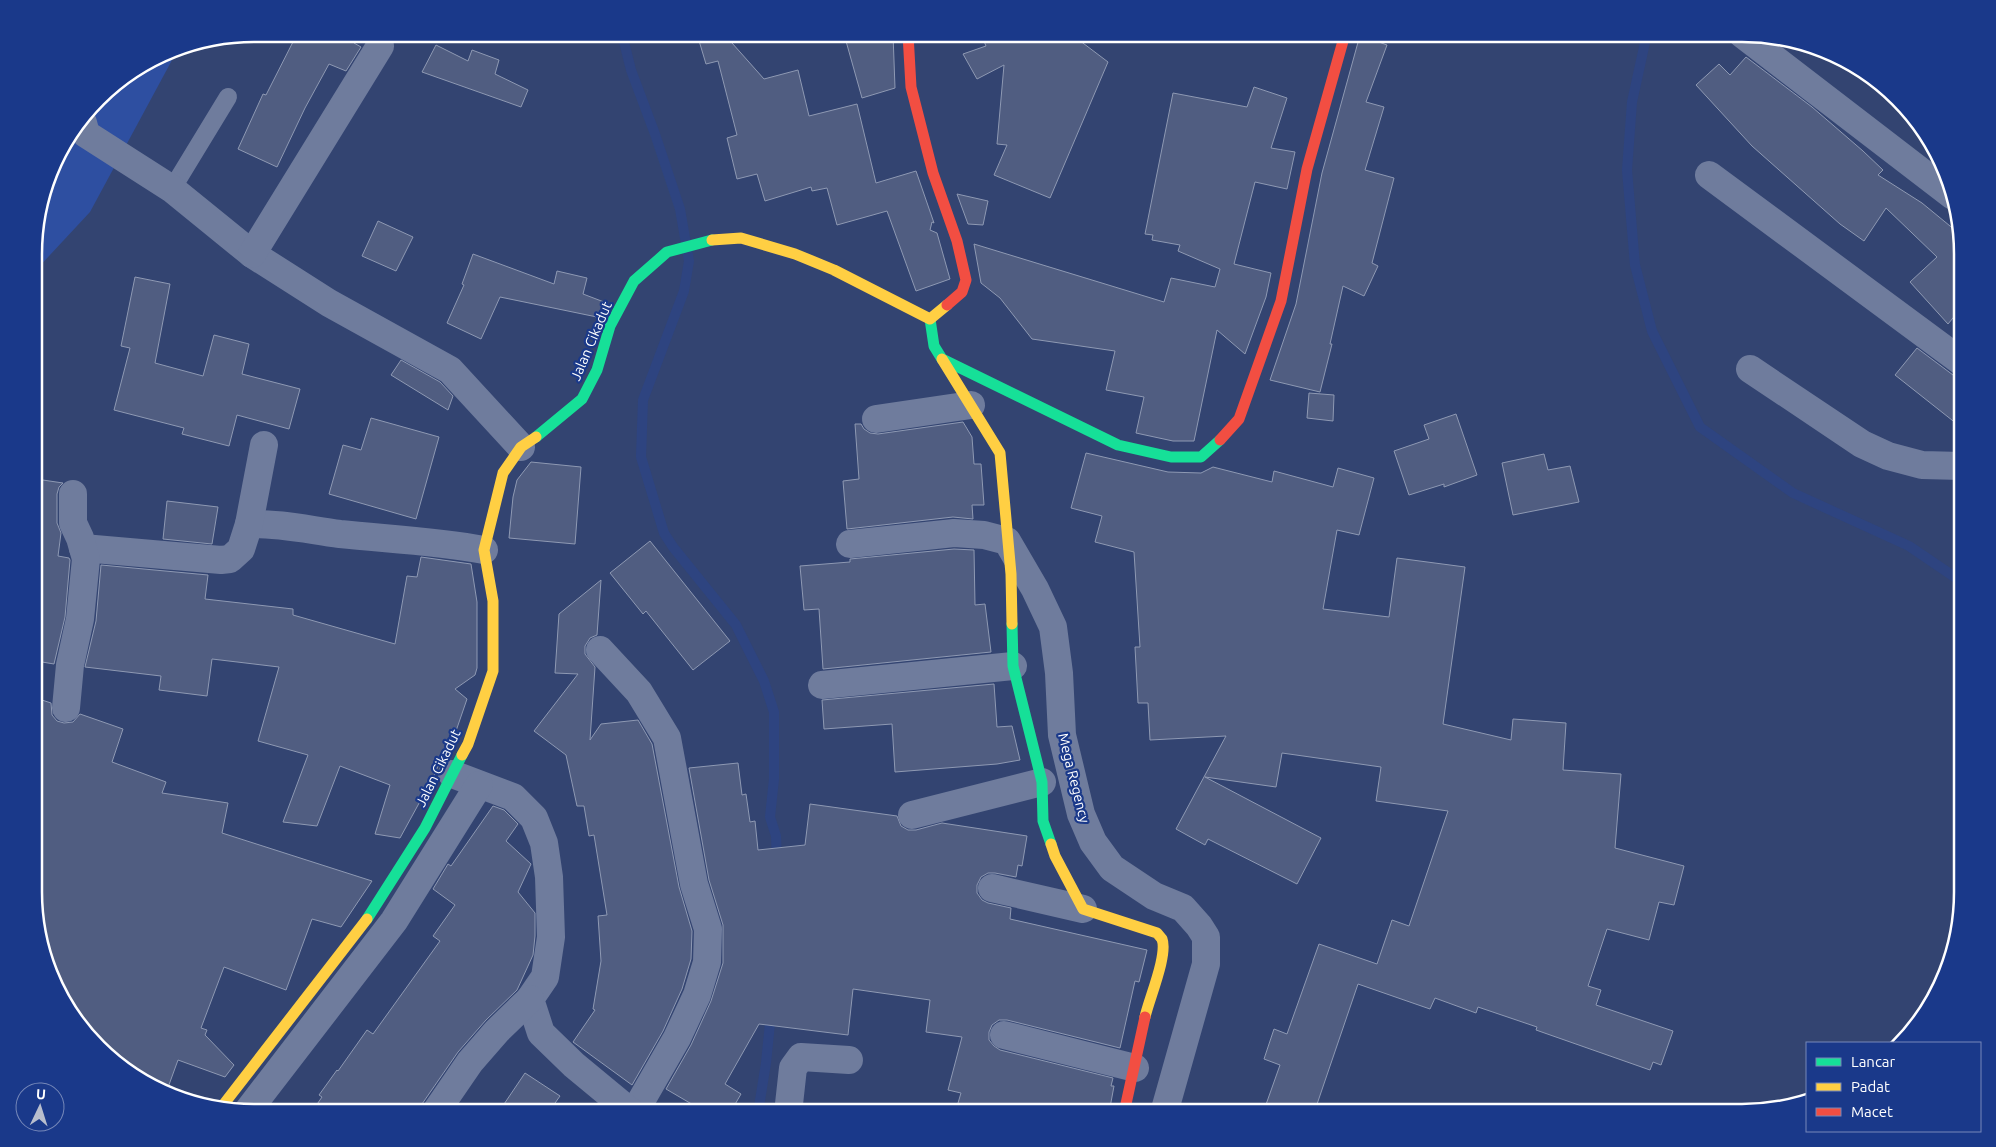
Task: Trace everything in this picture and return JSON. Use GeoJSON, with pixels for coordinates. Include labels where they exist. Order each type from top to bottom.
{"type":"FeatureCollection","features":[{"type":"Feature","properties":{"kind":"street"},"geometry":{"type":"LineString","coordinates":[[908,42],[911,87],[933,173],[957,241],[966,280],[962,292],[930,320]]}},
{"type":"Feature","properties":{"kind":"street"},"geometry":{"type":"LineString","coordinates":[[942,359],[1118,445],[1171,457],[1201,457],[1214,447],[1239,419],[1281,301],[1307,170],[1343,42]]}},
{"type":"Feature","properties":{"kind":"street"},"geometry":{"type":"LineString","coordinates":[[1754,43],[1942,188]]}},
{"type":"Feature","properties":{"kind":"street"},"geometry":{"type":"LineString","coordinates":[[252,254],[380,46]]}},
{"type":"Feature","properties":{"kind":"street"},"geometry":{"type":"LineString","coordinates":[[84,128],[86,134],[172,189],[252,254],[329,303],[450,370],[521,447]]}},
{"type":"Feature","properties":{"kind":"street"},"geometry":{"type":"LineString","coordinates":[[1709,174],[1954,356]]}},
{"type":"Feature","properties":{"kind":"street","name":"Jalan Cikadut"},"geometry":{"type":"LineString","coordinates":[[225,1103],[375,909],[425,828],[468,744],[493,671],[493,601],[484,550],[503,473],[521,447],[546,430],[582,399],[596,370],[610,326],[634,281],[667,252],[706,241],[741,238],[795,254],[834,270],[930,320]]}},
{"type":"Feature","properties":{"kind":"street","name":"Mega Regency"},"geometry":{"type":"LineString","coordinates":[[930,320],[934,346],[1000,453],[1011,574],[1013,666],[1042,782],[1044,821],[1055,856],[1084,909]]}},
{"type":"Feature","properties":{"kind":"street"},"geometry":{"type":"LineString","coordinates":[[1750,369],[1862,444],[1888,456],[1922,465],[1954,466]]}},
{"type":"Feature","properties":{"kind":"street"},"geometry":{"type":"LineString","coordinates":[[876,419],[971,405]]}},
{"type":"Feature","properties":{"kind":"street"},"geometry":{"type":"LineString","coordinates":[[83,548],[221,560],[230,559],[241,549],[249,524],[264,445]]}},
{"type":"Feature","properties":{"kind":"street"},"geometry":{"type":"LineString","coordinates":[[66,708],[70,665],[80,619],[86,559],[73,523],[73,494]]}},
{"type":"Feature","properties":{"kind":"street"},"geometry":{"type":"LineString","coordinates":[[249,524],[280,525],[339,534],[456,545],[484,550]]}},
{"type":"Feature","properties":{"kind":"street"},"geometry":{"type":"LineString","coordinates":[[850,544],[954,533],[984,535],[1007,541]]}},
{"type":"Feature","properties":{"kind":"street","name":"Mega Regency"},"geometry":{"type":"LineString","coordinates":[[1007,541],[1035,589],[1052,626],[1059,673],[1062,735],[1080,814],[1093,842],[1112,868],[1154,896],[1182,908],[1199,926],[1206,938],[1206,964],[1166,1105]]}},
{"type":"Feature","properties":{"kind":"street"},"geometry":{"type":"LineString","coordinates":[[600,650],[639,692],[666,738],[694,884],[708,929],[707,962],[697,995],[677,1038],[638,1105]]}},
{"type":"Feature","properties":{"kind":"street"},"geometry":{"type":"LineString","coordinates":[[822,685],[1013,666]]}},
{"type":"Feature","properties":{"kind":"street"},"geometry":{"type":"LineString","coordinates":[[440,1105],[470,1062],[497,1031],[530,999],[545,977],[551,937],[549,877],[544,843],[534,818],[513,797],[452,774]]}},
{"type":"Feature","properties":{"kind":"street"},"geometry":{"type":"LineString","coordinates":[[912,816],[1042,782]]}},
{"type":"Feature","properties":{"kind":"street"},"geometry":{"type":"LineString","coordinates":[[253,1105],[394,921],[479,785]]}},
{"type":"Feature","properties":{"kind":"street"},"geometry":{"type":"LineString","coordinates":[[992,888],[1084,909],[1157,934],[1162,940],[1163,950],[1157,978],[1148,1003],[1126,1105]]}},
{"type":"Feature","properties":{"kind":"street"},"geometry":{"type":"LineString","coordinates":[[530,999],[541,1033],[574,1065],[623,1105]]}},
{"type":"Feature","properties":{"kind":"street"},"geometry":{"type":"LineString","coordinates":[[1004,1035],[1135,1068]]}},
{"type":"Feature","properties":{"kind":"street"},"geometry":{"type":"LineString","coordinates":[[789,1105],[792,1068],[801,1057],[849,1060]]}},
{"type":"Feature","properties":{"kind":"lane"},"geometry":{"type":"LineString","coordinates":[[172,189],[228,97]]}},
{"type":"Feature","properties":{"kind":"shaded area"},"geometry":{"type":"Polygon","coordinates":[[[172,60],[90,212],[42,264],[44,227],[50,200],[64,161],[78,137],[95,115],[115,95],[137,78],[172,60]]]}},
{"type":"Feature","properties":{"kind":"building"},"geometry":{"type":"Polygon","coordinates":[[[293,42],[354,42],[361,47],[346,71],[329,64],[305,108],[277,167],[238,149],[263,94],[266,95],[293,42]]]}},
{"type":"Feature","properties":{"kind":"building"},"geometry":{"type":"Polygon","coordinates":[[[699,42],[731,42],[764,79],[798,70],[809,116],[857,104],[876,183],[916,171],[934,223],[932,222],[930,230],[937,233],[950,279],[916,291],[887,211],[837,225],[827,188],[812,191],[811,187],[765,201],[757,174],[737,179],[727,138],[737,135],[718,61],[706,64],[699,42]]]}},
{"type":"Feature","properties":{"kind":"building"},"geometry":{"type":"Polygon","coordinates":[[[846,42],[893,42],[895,88],[862,98],[846,42]]]}},
{"type":"Feature","properties":{"kind":"building"},"geometry":{"type":"Polygon","coordinates":[[[984,42],[1082,42],[1108,62],[1050,198],[994,175],[1007,145],[997,144],[1004,65],[977,79],[963,54],[986,46],[984,42]]]}},
{"type":"Feature","properties":{"kind":"building"},"geometry":{"type":"Polygon","coordinates":[[[1358,42],[1379,42],[1387,45],[1366,102],[1384,107],[1365,170],[1394,178],[1372,263],[1378,266],[1364,296],[1343,286],[1330,344],[1332,344],[1320,392],[1270,380],[1296,304],[1322,173],[1358,42]]]}},
{"type":"Feature","properties":{"kind":"building"},"geometry":{"type":"Polygon","coordinates":[[[436,45],[468,61],[472,50],[499,60],[495,74],[528,90],[521,107],[422,72],[436,45]]]}},
{"type":"Feature","properties":{"kind":"building"},"geometry":{"type":"Polygon","coordinates":[[[1746,57],[1812,107],[1863,151],[1883,170],[1878,175],[1922,203],[1952,228],[1954,317],[1948,324],[1910,282],[1937,257],[1886,208],[1864,241],[1840,224],[1752,146],[1696,85],[1719,64],[1730,75],[1746,57]]]}},
{"type":"Feature","properties":{"kind":"building"},"geometry":{"type":"Polygon","coordinates":[[[1254,87],[1287,98],[1271,148],[1295,152],[1287,189],[1255,182],[1234,264],[1271,273],[1266,297],[1245,354],[1217,330],[1194,441],[1173,441],[1136,433],[1144,397],[1106,390],[1115,351],[1032,339],[1000,298],[981,283],[974,244],[1164,302],[1171,278],[1215,287],[1220,269],[1178,251],[1180,245],[1152,240],[1153,235],[1145,234],[1173,93],[1247,107],[1254,87]]]}},
{"type":"Feature","properties":{"kind":"building"},"geometry":{"type":"Polygon","coordinates":[[[957,194],[988,201],[983,225],[968,224],[957,194]]]}},
{"type":"Feature","properties":{"kind":"building"},"geometry":{"type":"Polygon","coordinates":[[[378,221],[413,237],[396,271],[362,256],[378,221]]]}},
{"type":"Feature","properties":{"kind":"building"},"geometry":{"type":"Polygon","coordinates":[[[473,254],[554,284],[557,271],[587,278],[583,294],[604,302],[602,309],[597,317],[500,297],[481,339],[447,323],[464,285],[462,284],[473,254]]]}},
{"type":"Feature","properties":{"kind":"building"},"geometry":{"type":"Polygon","coordinates":[[[135,277],[170,284],[155,363],[203,376],[214,335],[249,344],[242,374],[300,389],[289,429],[237,415],[229,446],[182,434],[184,428],[114,410],[130,348],[121,346],[135,277]]]}},
{"type":"Feature","properties":{"kind":"building"},"geometry":{"type":"Polygon","coordinates":[[[1917,348],[1954,375],[1954,422],[1895,375],[1917,348]]]}},
{"type":"Feature","properties":{"kind":"building"},"geometry":{"type":"Polygon","coordinates":[[[401,360],[440,382],[453,396],[448,410],[391,375],[401,360]]]}},
{"type":"Feature","properties":{"kind":"building"},"geometry":{"type":"Polygon","coordinates":[[[1309,393],[1334,395],[1333,421],[1307,418],[1309,393]]]}},
{"type":"Feature","properties":{"kind":"building"},"geometry":{"type":"Polygon","coordinates":[[[1456,414],[1477,475],[1444,487],[1444,484],[1409,495],[1394,451],[1429,439],[1424,425],[1456,414]]]}},
{"type":"Feature","properties":{"kind":"building"},"geometry":{"type":"Polygon","coordinates":[[[371,418],[439,437],[416,519],[329,494],[343,445],[361,450],[371,418]]]}},
{"type":"Feature","properties":{"kind":"building"},"geometry":{"type":"Polygon","coordinates":[[[963,422],[972,437],[974,464],[981,464],[984,505],[972,505],[973,519],[953,517],[847,529],[843,481],[859,479],[855,424],[861,424],[870,433],[878,434],[963,422]]]}},
{"type":"Feature","properties":{"kind":"building"},"geometry":{"type":"Polygon","coordinates":[[[1086,453],[1168,472],[1201,473],[1213,467],[1272,482],[1274,471],[1333,487],[1338,468],[1374,478],[1359,535],[1337,530],[1323,609],[1389,617],[1397,558],[1465,567],[1443,724],[1511,740],[1513,719],[1566,723],[1563,770],[1621,774],[1615,848],[1684,866],[1674,905],[1659,902],[1649,940],[1607,929],[1588,986],[1601,990],[1596,1005],[1673,1031],[1661,1065],[1653,1062],[1650,1070],[1536,1030],[1537,1027],[1478,1007],[1476,1013],[1435,998],[1430,1009],[1358,984],[1317,1105],[1266,1105],[1280,1065],[1264,1059],[1274,1029],[1287,1034],[1319,944],[1377,964],[1392,920],[1409,926],[1448,811],[1376,801],[1381,767],[1282,753],[1276,787],[1205,777],[1321,838],[1297,884],[1208,839],[1205,845],[1176,829],[1226,736],[1150,740],[1148,703],[1138,703],[1135,647],[1140,647],[1134,552],[1095,542],[1102,516],[1071,508],[1086,453]]]}},
{"type":"Feature","properties":{"kind":"building"},"geometry":{"type":"Polygon","coordinates":[[[1544,454],[1548,470],[1570,466],[1579,502],[1513,515],[1502,463],[1544,454]]]}},
{"type":"Feature","properties":{"kind":"building"},"geometry":{"type":"Polygon","coordinates":[[[531,462],[581,467],[575,544],[509,538],[513,497],[517,480],[531,462]]]}},
{"type":"Feature","properties":{"kind":"building"},"geometry":{"type":"Polygon","coordinates":[[[42,480],[63,483],[59,487],[57,494],[57,523],[61,533],[58,556],[69,558],[70,560],[65,617],[54,664],[42,662],[42,480]]]}},
{"type":"Feature","properties":{"kind":"building"},"geometry":{"type":"Polygon","coordinates":[[[167,501],[218,507],[212,544],[163,539],[167,501]]]}},
{"type":"Feature","properties":{"kind":"building"},"geometry":{"type":"Polygon","coordinates":[[[650,541],[730,641],[693,670],[646,611],[643,614],[610,573],[650,541]]]}},
{"type":"Feature","properties":{"kind":"building"},"geometry":{"type":"Polygon","coordinates":[[[954,549],[974,550],[975,605],[985,604],[991,652],[823,669],[819,609],[804,610],[800,566],[850,562],[850,559],[954,549]]]}},
{"type":"Feature","properties":{"kind":"building"},"geometry":{"type":"Polygon","coordinates":[[[421,557],[471,564],[477,602],[477,668],[475,675],[455,689],[467,699],[456,731],[452,741],[448,739],[435,774],[400,838],[375,834],[390,785],[340,766],[317,826],[283,822],[308,755],[258,741],[279,667],[212,659],[207,696],[159,690],[161,676],[85,667],[96,621],[101,565],[208,575],[205,599],[293,609],[293,615],[395,644],[407,576],[417,577],[421,557]]]}},
{"type":"Feature","properties":{"kind":"building"},"geometry":{"type":"Polygon","coordinates":[[[601,580],[597,635],[590,638],[585,646],[585,654],[595,667],[590,740],[601,724],[638,720],[652,744],[679,887],[692,931],[691,959],[682,989],[663,1031],[632,1085],[573,1042],[595,1010],[593,1009],[601,961],[598,916],[607,915],[594,835],[589,836],[584,806],[577,806],[566,755],[534,731],[578,674],[555,673],[559,614],[601,580]]]}},
{"type":"Feature","properties":{"kind":"building"},"geometry":{"type":"Polygon","coordinates":[[[994,684],[997,727],[1012,726],[1020,760],[997,764],[895,772],[892,724],[824,729],[822,700],[994,684]]]}},
{"type":"Feature","properties":{"kind":"building"},"geometry":{"type":"Polygon","coordinates":[[[42,700],[51,703],[52,715],[57,721],[64,723],[73,722],[80,714],[123,729],[112,762],[166,782],[162,793],[228,803],[222,833],[372,881],[341,927],[312,919],[286,990],[224,967],[201,1028],[207,1030],[205,1035],[234,1065],[225,1077],[178,1060],[169,1086],[126,1061],[95,1032],[78,1010],[64,986],[54,960],[44,920],[42,892],[42,700]]]}},
{"type":"Feature","properties":{"kind":"building"},"geometry":{"type":"Polygon","coordinates":[[[738,763],[742,795],[746,794],[750,822],[755,821],[758,850],[805,845],[810,804],[897,816],[901,826],[908,830],[916,830],[942,823],[1027,836],[1022,866],[1018,865],[1016,877],[988,873],[981,877],[977,885],[977,893],[982,900],[1011,908],[1010,919],[1147,950],[1139,982],[1135,981],[1120,1048],[1007,1020],[999,1020],[992,1025],[989,1032],[989,1040],[1000,1050],[1113,1078],[1111,1086],[1114,1086],[1110,1105],[957,1105],[961,1093],[948,1090],[962,1037],[926,1032],[930,1000],[853,989],[848,1035],[759,1024],[725,1084],[741,1094],[735,1105],[693,1105],[666,1089],[691,1045],[711,1001],[723,963],[723,925],[709,880],[689,768],[738,763]]]}},
{"type":"Feature","properties":{"kind":"building"},"geometry":{"type":"Polygon","coordinates":[[[493,806],[504,810],[518,824],[506,841],[531,864],[518,892],[535,913],[535,936],[533,955],[517,990],[486,1020],[458,1052],[422,1105],[316,1105],[322,1097],[319,1095],[367,1030],[373,1034],[440,941],[433,936],[455,905],[433,889],[448,864],[451,866],[493,806]]]}},
{"type":"Feature","properties":{"kind":"building"},"geometry":{"type":"Polygon","coordinates":[[[525,1073],[560,1096],[554,1105],[503,1105],[525,1073]]]}},
{"type":"Feature","properties":{"kind":"waterway"},"geometry":{"type":"LineString","coordinates":[[624,42],[631,70],[680,209],[689,261],[684,291],[643,400],[641,457],[664,533],[673,547],[736,625],[764,681],[774,712],[774,779],[770,817],[776,836],[777,862]]}},
{"type":"Feature","properties":{"kind":"waterway"},"geometry":{"type":"LineString","coordinates":[[1645,42],[1632,102],[1627,170],[1635,265],[1652,331],[1700,427],[1793,493],[1909,546],[1954,577]]}},
{"type":"Feature","properties":{"kind":"waterway"},"geometry":{"type":"LineString","coordinates":[[759,1105],[771,1013]]}},
{"type":"Feature","properties":{"kind":"traffic: fast"},"geometry":{"type":"LineString","coordinates":[[536,437],[582,399],[597,370],[610,326],[634,281],[667,252],[712,240]]}},
{"type":"Feature","properties":{"kind":"traffic: fast"},"geometry":{"type":"LineString","coordinates":[[930,319],[934,346],[942,359],[1118,445],[1171,457],[1201,457],[1220,440]]}},
{"type":"Feature","properties":{"kind":"traffic: fast"},"geometry":{"type":"LineString","coordinates":[[1012,624],[1013,666],[1042,782],[1043,821],[1051,844]]}},
{"type":"Feature","properties":{"kind":"traffic: fast"},"geometry":{"type":"LineString","coordinates":[[367,919],[425,828],[462,755]]}},
{"type":"Feature","properties":{"kind":"traffic: slow"},"geometry":{"type":"LineString","coordinates":[[712,240],[741,238],[795,254],[834,270],[930,319],[947,305]]}},
{"type":"Feature","properties":{"kind":"traffic: slow"},"geometry":{"type":"LineString","coordinates":[[942,359],[1000,453],[1011,574],[1012,624]]}},
{"type":"Feature","properties":{"kind":"traffic: slow"},"geometry":{"type":"LineString","coordinates":[[462,755],[468,744],[493,671],[493,601],[484,550],[503,473],[521,447],[536,437]]}},
{"type":"Feature","properties":{"kind":"traffic: slow"},"geometry":{"type":"LineString","coordinates":[[1051,844],[1055,856],[1083,909],[1157,933],[1162,939],[1163,946],[1160,966],[1145,1017]]}},
{"type":"Feature","properties":{"kind":"traffic: slow"},"geometry":{"type":"LineString","coordinates":[[225,1103],[367,919]]}},
{"type":"Feature","properties":{"kind":"traffic: jam"},"geometry":{"type":"LineString","coordinates":[[908,42],[911,87],[933,173],[957,241],[966,280],[962,292],[947,305]]}},
{"type":"Feature","properties":{"kind":"traffic: jam"},"geometry":{"type":"LineString","coordinates":[[1220,440],[1239,419],[1281,301],[1307,169],[1343,42]]}},
{"type":"Feature","properties":{"kind":"traffic: jam"},"geometry":{"type":"LineString","coordinates":[[1126,1105],[1145,1017]]}}]}
